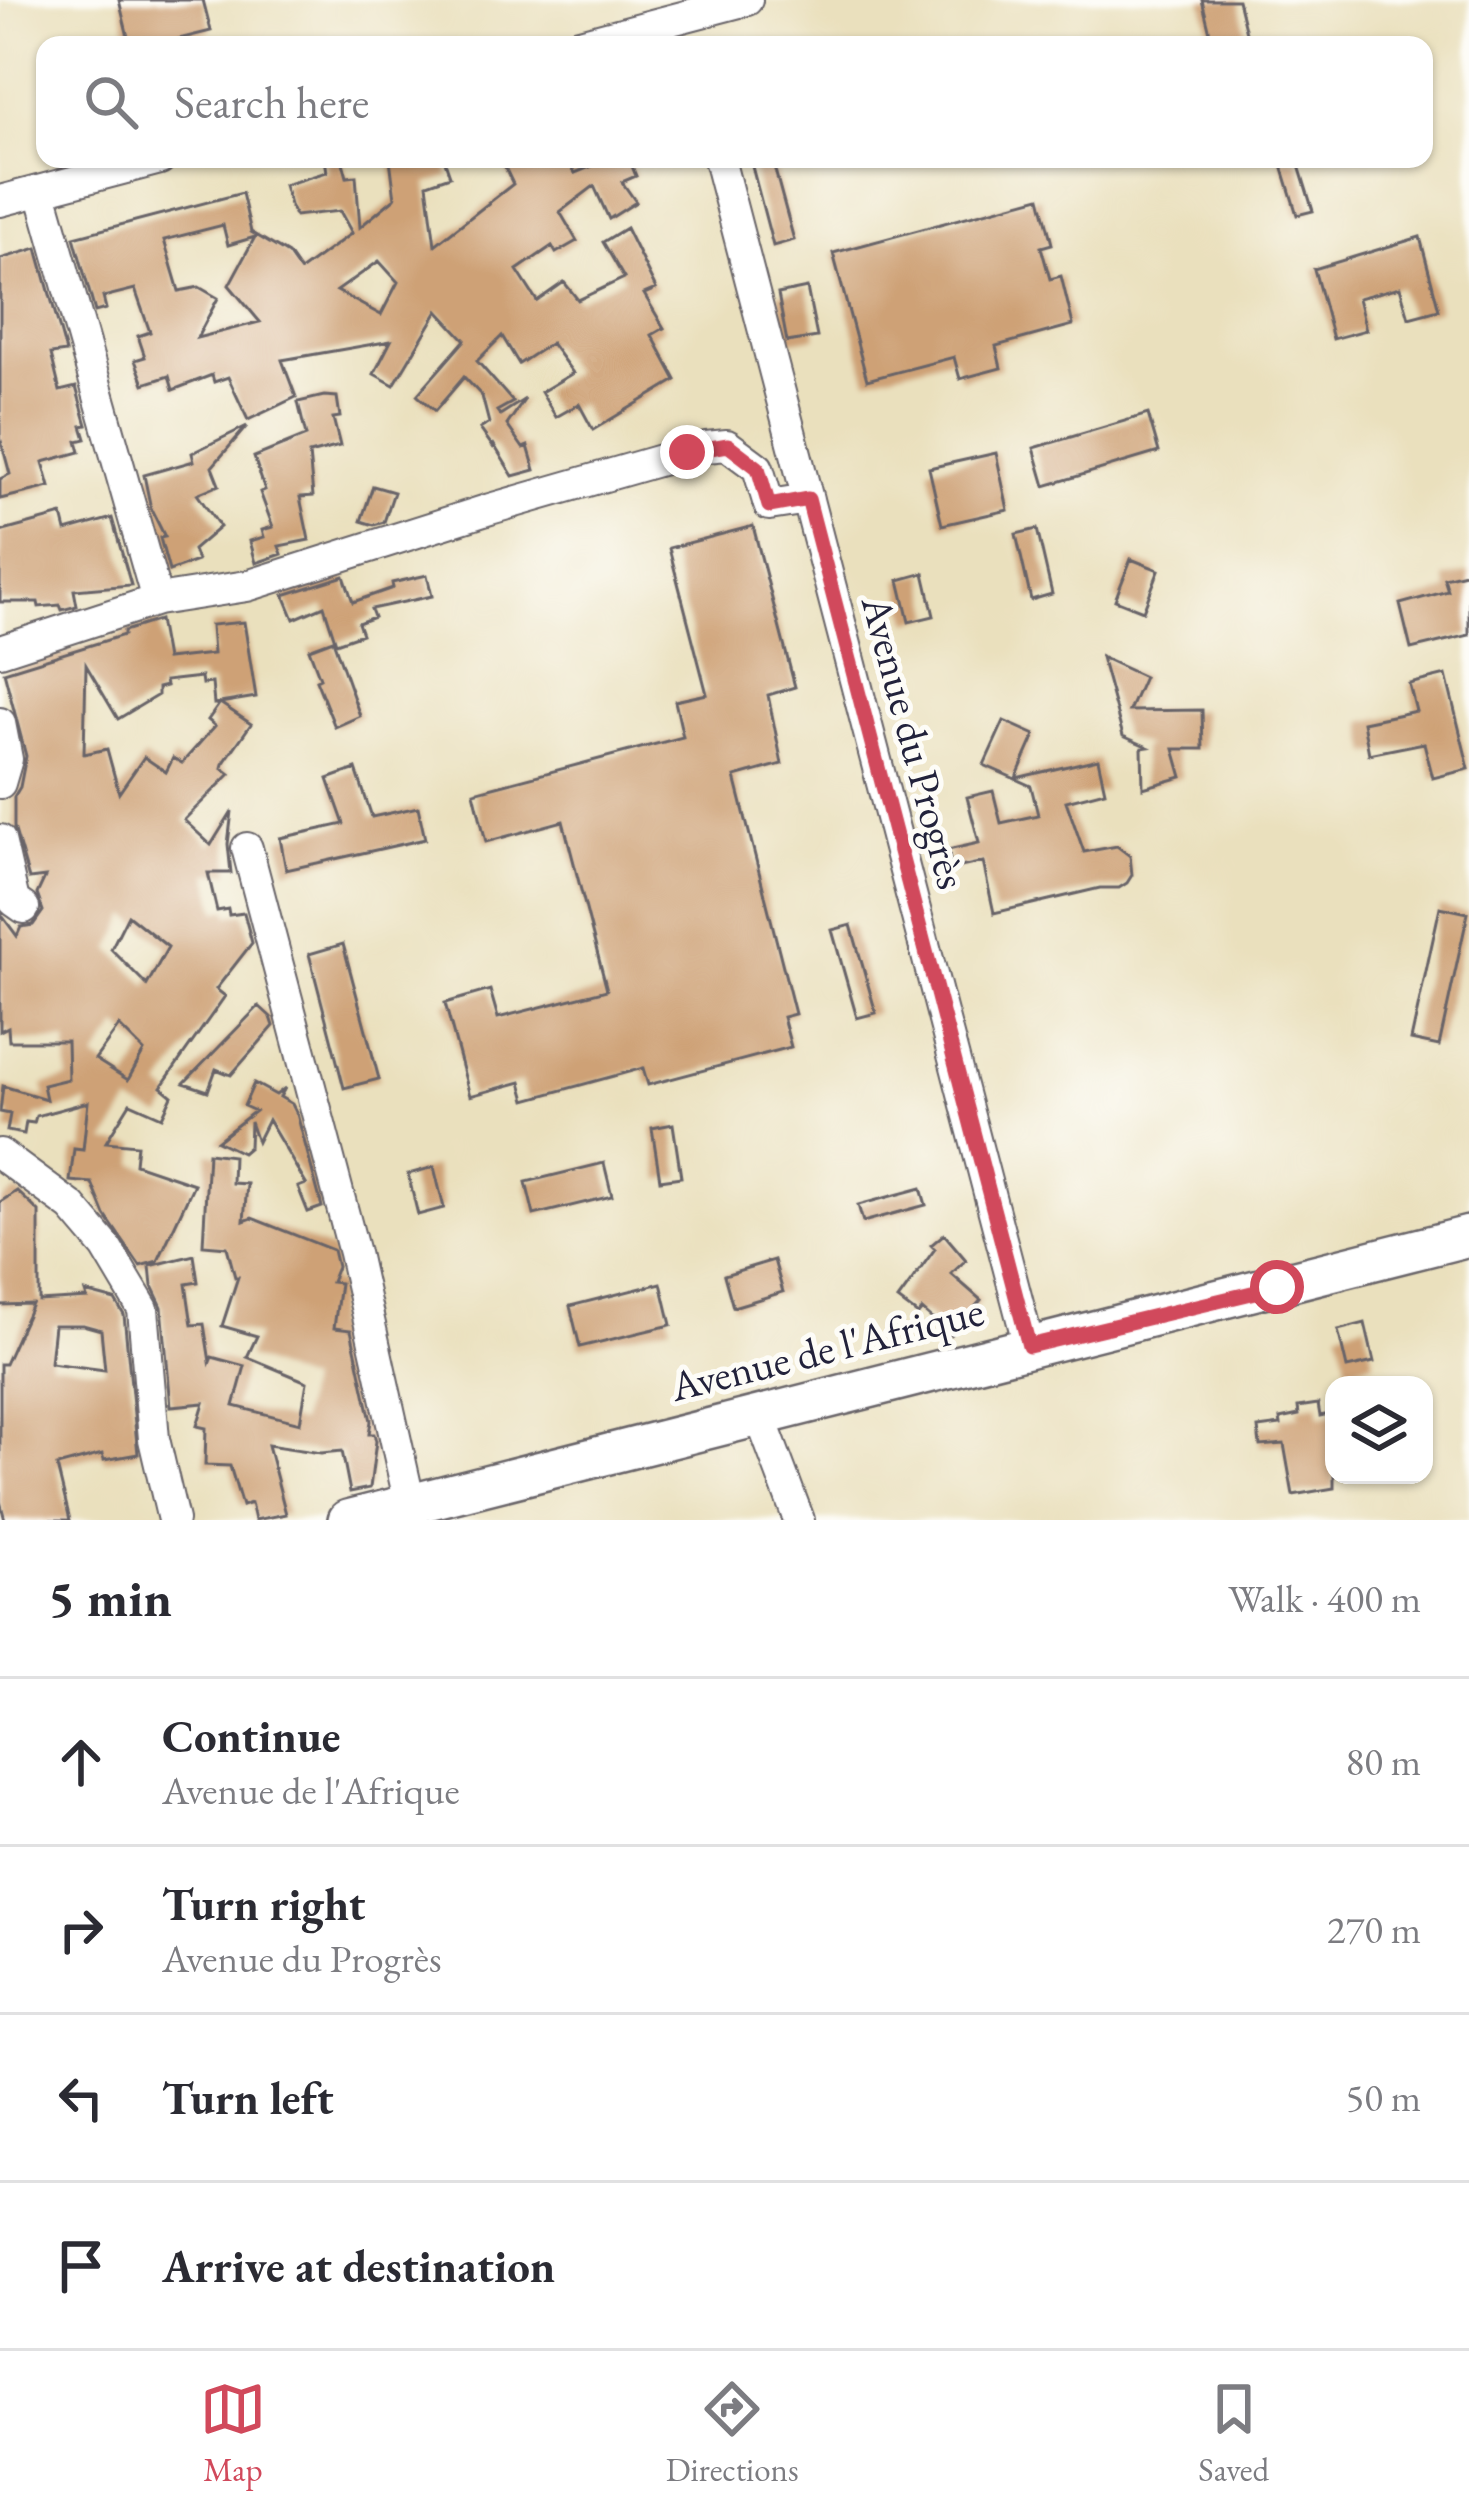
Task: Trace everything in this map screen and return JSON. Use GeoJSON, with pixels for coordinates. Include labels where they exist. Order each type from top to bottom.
{"type":"FeatureCollection","features":[{"type":"Feature","properties":{"kind":"main road","name":"Avenue de l'Afrique"},"geometry":{"type":"LineString","coordinates":[[348,1520],[436,1506],[759,1414],[1469,1236]]}},
{"type":"Feature","properties":{"kind":"street"},"geometry":{"type":"LineString","coordinates":[[616,36],[747,0]]}},
{"type":"Feature","properties":{"kind":"street"},"geometry":{"type":"LineString","coordinates":[[0,201],[127,168]]}},
{"type":"Feature","properties":{"kind":"street","name":"Avenue du Progrès"},"geometry":{"type":"LineString","coordinates":[[721,168],[1029,1346]]}},
{"type":"Feature","properties":{"kind":"street"},"geometry":{"type":"LineString","coordinates":[[41,191],[157,601]]}},
{"type":"Feature","properties":{"kind":"street"},"geometry":{"type":"LineString","coordinates":[[0,651],[157,601],[247,586],[490,508],[718,445],[737,450],[758,468],[769,506],[808,499]]}},
{"type":"Feature","properties":{"kind":"street"},"geometry":{"type":"LineString","coordinates":[[0,724],[7,759],[0,783]]}},
{"type":"Feature","properties":{"kind":"street"},"geometry":{"type":"LineString","coordinates":[[0,840],[14,901],[24,908]]}},
{"type":"Feature","properties":{"kind":"street"},"geometry":{"type":"LineString","coordinates":[[247,848],[354,1253],[436,1506]]}},
{"type":"Feature","properties":{"kind":"street"},"geometry":{"type":"LineString","coordinates":[[0,1154],[72,1207],[106,1247],[143,1310],[154,1439],[173,1520]]}},
{"type":"Feature","properties":{"kind":"street"},"geometry":{"type":"LineString","coordinates":[[759,1414],[799,1520]]}},
{"type":"Feature","properties":{"kind":"building"},"geometry":{"type":"Polygon","coordinates":[[[119,0],[203,0],[211,31],[191,36],[128,36],[119,0]]]}},
{"type":"Feature","properties":{"kind":"building"},"geometry":{"type":"Polygon","coordinates":[[[1202,0],[1238,0],[1247,36],[1211,36],[1202,0]]]}},
{"type":"Feature","properties":{"kind":"building"},"geometry":{"type":"Polygon","coordinates":[[[326,168],[344,168],[347,177],[356,176],[360,227],[395,198],[391,168],[447,168],[450,176],[427,184],[435,245],[513,184],[505,168],[572,168],[575,173],[587,168],[633,168],[636,176],[622,182],[636,202],[609,219],[594,186],[560,212],[577,241],[556,253],[552,246],[517,270],[537,301],[564,282],[578,300],[624,278],[603,242],[626,228],[656,289],[644,294],[664,328],[652,335],[676,380],[593,430],[579,404],[556,417],[541,392],[573,373],[551,343],[519,364],[502,336],[477,361],[513,402],[497,411],[500,415],[525,399],[507,425],[523,448],[528,446],[535,470],[513,476],[480,429],[489,423],[482,396],[464,377],[435,411],[417,395],[465,340],[438,311],[394,385],[374,374],[391,341],[282,360],[296,397],[248,420],[228,377],[214,382],[212,375],[173,390],[169,376],[144,384],[135,360],[145,357],[138,336],[150,332],[135,289],[103,297],[106,309],[95,312],[74,237],[242,193],[251,232],[288,254],[300,271],[352,233],[340,211],[295,216],[284,185],[327,172],[326,168]],[[223,225],[164,240],[179,291],[199,287],[218,298],[197,338],[260,322],[229,285],[255,237],[228,245],[223,225]],[[379,261],[337,291],[381,315],[398,282],[379,261]]]}},
{"type":"Feature","properties":{"kind":"building"},"geometry":{"type":"Polygon","coordinates":[[[752,168],[774,168],[794,240],[773,246],[752,168]]]}},
{"type":"Feature","properties":{"kind":"building"},"geometry":{"type":"Polygon","coordinates":[[[1283,168],[1300,168],[1313,211],[1297,215],[1283,168]]]}},
{"type":"Feature","properties":{"kind":"building"},"geometry":{"type":"Polygon","coordinates":[[[1040,197],[1052,244],[1041,247],[1050,279],[1061,276],[1073,325],[996,346],[1001,368],[960,379],[954,357],[867,380],[833,253],[1040,197]]]}},
{"type":"Feature","properties":{"kind":"building"},"geometry":{"type":"Polygon","coordinates":[[[1420,237],[1439,310],[1409,318],[1400,287],[1358,298],[1366,330],[1333,339],[1314,269],[1420,237]]]}},
{"type":"Feature","properties":{"kind":"building"},"geometry":{"type":"Polygon","coordinates":[[[37,248],[66,352],[51,354],[60,391],[76,387],[87,425],[82,426],[86,439],[77,441],[80,452],[43,462],[50,487],[0,499],[0,479],[10,474],[0,437],[0,259],[37,248]]]}},
{"type":"Feature","properties":{"kind":"building"},"geometry":{"type":"Polygon","coordinates":[[[807,288],[817,337],[787,342],[778,294],[807,288]]]}},
{"type":"Feature","properties":{"kind":"building"},"geometry":{"type":"Polygon","coordinates":[[[337,397],[340,417],[333,418],[340,446],[309,454],[313,496],[300,497],[309,540],[279,546],[282,554],[256,563],[250,541],[264,537],[262,530],[273,527],[254,457],[306,436],[298,402],[337,397]]]}},
{"type":"Feature","properties":{"kind":"building"},"geometry":{"type":"Polygon","coordinates":[[[1148,414],[1159,452],[1045,486],[1034,448],[1148,414]]]}},
{"type":"Feature","properties":{"kind":"building"},"geometry":{"type":"Polygon","coordinates":[[[247,426],[212,467],[219,485],[197,494],[220,527],[193,550],[197,561],[169,571],[160,538],[165,537],[151,509],[144,475],[194,461],[192,453],[247,426]]]}},
{"type":"Feature","properties":{"kind":"building"},"geometry":{"type":"Polygon","coordinates":[[[996,453],[1008,510],[942,525],[929,468],[996,453]]]}},
{"type":"Feature","properties":{"kind":"building"},"geometry":{"type":"Polygon","coordinates":[[[373,486],[394,492],[384,522],[374,525],[361,521],[373,486]]]}},
{"type":"Feature","properties":{"kind":"building"},"geometry":{"type":"Polygon","coordinates":[[[62,515],[66,531],[112,518],[131,585],[74,590],[77,606],[62,610],[60,605],[39,607],[38,602],[0,602],[0,532],[62,515]]]}},
{"type":"Feature","properties":{"kind":"building"},"geometry":{"type":"Polygon","coordinates":[[[753,526],[795,687],[768,695],[782,764],[735,777],[795,1014],[783,1017],[791,1047],[648,1085],[643,1068],[526,1100],[521,1082],[470,1096],[445,1003],[490,990],[498,1018],[607,990],[563,821],[486,842],[474,792],[683,737],[675,701],[707,694],[669,548],[753,526]]]}},
{"type":"Feature","properties":{"kind":"building"},"geometry":{"type":"Polygon","coordinates":[[[1037,529],[1052,594],[1031,600],[1016,534],[1037,529]]]}},
{"type":"Feature","properties":{"kind":"building"},"geometry":{"type":"Polygon","coordinates":[[[1131,559],[1159,570],[1143,611],[1115,600],[1131,559]]]}},
{"type":"Feature","properties":{"kind":"building"},"geometry":{"type":"Polygon","coordinates":[[[1469,572],[1469,635],[1411,649],[1400,604],[1448,591],[1444,578],[1469,572]]]}},
{"type":"Feature","properties":{"kind":"building"},"geometry":{"type":"Polygon","coordinates":[[[924,573],[934,616],[909,622],[899,580],[924,573]]]}},
{"type":"Feature","properties":{"kind":"building"},"geometry":{"type":"Polygon","coordinates":[[[427,575],[432,596],[371,609],[374,617],[358,623],[362,634],[336,643],[324,606],[294,619],[284,595],[344,576],[353,602],[393,588],[392,583],[427,575]]]}},
{"type":"Feature","properties":{"kind":"building"},"geometry":{"type":"Polygon","coordinates":[[[159,620],[166,659],[213,654],[211,625],[244,622],[256,697],[220,703],[251,724],[223,764],[230,774],[184,820],[211,845],[232,811],[231,873],[208,873],[217,911],[244,913],[252,943],[216,989],[225,996],[161,1087],[172,1096],[162,1117],[130,1103],[106,1142],[137,1145],[135,1164],[194,1184],[158,1261],[140,1266],[105,1215],[92,1183],[70,1181],[74,1149],[83,1150],[88,1102],[36,1116],[34,1123],[26,1122],[24,1134],[7,1131],[10,1114],[0,1112],[3,1086],[46,1099],[43,1085],[68,1079],[67,1041],[9,1041],[8,1027],[0,1031],[0,913],[17,936],[21,927],[33,925],[43,911],[37,894],[45,877],[29,879],[14,827],[14,797],[26,756],[4,672],[124,635],[124,631],[159,620]],[[86,665],[84,754],[107,749],[119,793],[144,757],[166,772],[173,758],[182,763],[215,726],[208,720],[220,703],[214,704],[212,683],[202,684],[201,677],[165,681],[158,695],[118,719],[86,665]],[[128,915],[111,949],[147,985],[168,947],[128,915]],[[119,1026],[95,1059],[128,1080],[144,1051],[119,1026]]]}},
{"type":"Feature","properties":{"kind":"building"},"geometry":{"type":"Polygon","coordinates":[[[333,640],[360,716],[335,727],[309,649],[333,640]]]}},
{"type":"Feature","properties":{"kind":"building"},"geometry":{"type":"Polygon","coordinates":[[[1101,657],[1144,677],[1129,711],[1202,710],[1203,749],[1174,749],[1182,777],[1143,788],[1142,748],[1148,747],[1123,736],[1101,657]]]}},
{"type":"Feature","properties":{"kind":"building"},"geometry":{"type":"Polygon","coordinates":[[[1446,675],[1469,769],[1433,778],[1424,743],[1369,754],[1363,722],[1416,711],[1409,684],[1446,675]]]}},
{"type":"Feature","properties":{"kind":"building"},"geometry":{"type":"Polygon","coordinates":[[[1004,721],[1035,735],[1016,778],[1098,759],[1105,791],[1066,801],[1084,852],[1117,846],[1130,856],[1132,875],[1127,883],[994,913],[983,862],[952,869],[948,850],[979,843],[967,797],[993,791],[1001,823],[1038,815],[1031,786],[984,765],[1004,721]]]}},
{"type":"Feature","properties":{"kind":"building"},"geometry":{"type":"Polygon","coordinates":[[[356,769],[372,817],[418,807],[425,839],[286,870],[280,838],[344,824],[328,779],[356,769]]]}},
{"type":"Feature","properties":{"kind":"building"},"geometry":{"type":"Polygon","coordinates":[[[1440,907],[1468,913],[1439,1046],[1411,1040],[1440,907]]]}},
{"type":"Feature","properties":{"kind":"building"},"geometry":{"type":"Polygon","coordinates":[[[851,925],[876,1013],[857,1018],[832,930],[851,925]]]}},
{"type":"Feature","properties":{"kind":"building"},"geometry":{"type":"Polygon","coordinates":[[[343,944],[379,1079],[344,1088],[309,954],[343,944]]]}},
{"type":"Feature","properties":{"kind":"building"},"geometry":{"type":"Polygon","coordinates":[[[259,1006],[274,1026],[231,1075],[216,1069],[208,1091],[184,1083],[259,1006]]]}},
{"type":"Feature","properties":{"kind":"building"},"geometry":{"type":"Polygon","coordinates":[[[254,1083],[276,1095],[285,1088],[280,1097],[297,1114],[322,1207],[308,1212],[298,1187],[306,1184],[268,1120],[257,1142],[250,1122],[249,1147],[242,1153],[217,1141],[255,1111],[244,1106],[254,1083]]]}},
{"type":"Feature","properties":{"kind":"building"},"geometry":{"type":"Polygon","coordinates":[[[673,1124],[681,1177],[660,1180],[652,1128],[673,1124]]]}},
{"type":"Feature","properties":{"kind":"building"},"geometry":{"type":"Polygon","coordinates":[[[208,1153],[233,1156],[232,1183],[247,1184],[244,1221],[252,1218],[333,1250],[337,1267],[331,1282],[340,1283],[334,1328],[351,1330],[371,1421],[369,1434],[376,1441],[370,1488],[350,1492],[342,1451],[321,1453],[268,1445],[286,1514],[255,1520],[251,1503],[242,1506],[230,1466],[205,1465],[206,1428],[197,1426],[204,1403],[171,1406],[162,1307],[152,1286],[150,1266],[194,1255],[198,1282],[186,1284],[192,1325],[204,1324],[210,1362],[212,1357],[245,1366],[234,1406],[300,1423],[307,1382],[247,1357],[257,1336],[222,1326],[238,1277],[227,1247],[203,1245],[208,1153]]]}},
{"type":"Feature","properties":{"kind":"building"},"geometry":{"type":"Polygon","coordinates":[[[604,1163],[612,1196],[534,1215],[526,1182],[604,1163]]]}},
{"type":"Feature","properties":{"kind":"building"},"geometry":{"type":"Polygon","coordinates":[[[434,1167],[444,1208],[418,1215],[408,1174],[434,1167]]]}},
{"type":"Feature","properties":{"kind":"building"},"geometry":{"type":"Polygon","coordinates":[[[921,1188],[926,1205],[863,1222],[858,1205],[921,1188]]]}},
{"type":"Feature","properties":{"kind":"building"},"geometry":{"type":"Polygon","coordinates":[[[17,1191],[39,1212],[39,1301],[87,1298],[85,1292],[115,1300],[124,1315],[138,1454],[104,1460],[102,1454],[57,1466],[70,1520],[5,1520],[0,1501],[0,1364],[5,1364],[32,1304],[0,1305],[0,1202],[17,1191]],[[54,1325],[50,1363],[105,1370],[101,1330],[54,1325]]]}},
{"type":"Feature","properties":{"kind":"building"},"geometry":{"type":"Polygon","coordinates":[[[944,1234],[966,1260],[951,1274],[981,1300],[951,1335],[922,1310],[918,1315],[898,1300],[935,1249],[931,1245],[944,1234]]]}},
{"type":"Feature","properties":{"kind":"building"},"geometry":{"type":"Polygon","coordinates":[[[774,1260],[783,1292],[733,1307],[724,1275],[774,1260]]]}},
{"type":"Feature","properties":{"kind":"building"},"geometry":{"type":"Polygon","coordinates":[[[661,1283],[671,1325],[580,1347],[570,1306],[661,1283]]]}},
{"type":"Feature","properties":{"kind":"building"},"geometry":{"type":"Polygon","coordinates":[[[1365,1323],[1374,1362],[1347,1368],[1338,1330],[1365,1323]]]}},
{"type":"Feature","properties":{"kind":"building"},"geometry":{"type":"Polygon","coordinates":[[[1318,1404],[1320,1416],[1325,1415],[1325,1484],[1334,1484],[1334,1488],[1293,1495],[1284,1444],[1260,1446],[1258,1428],[1281,1425],[1280,1419],[1299,1415],[1298,1407],[1318,1404]]]}},
{"type":"Feature","properties":{"kind":"route"},"geometry":{"type":"LineString","coordinates":[[687,452],[728,445],[758,468],[769,506],[808,499],[1029,1346],[1277,1287]]}}]}
